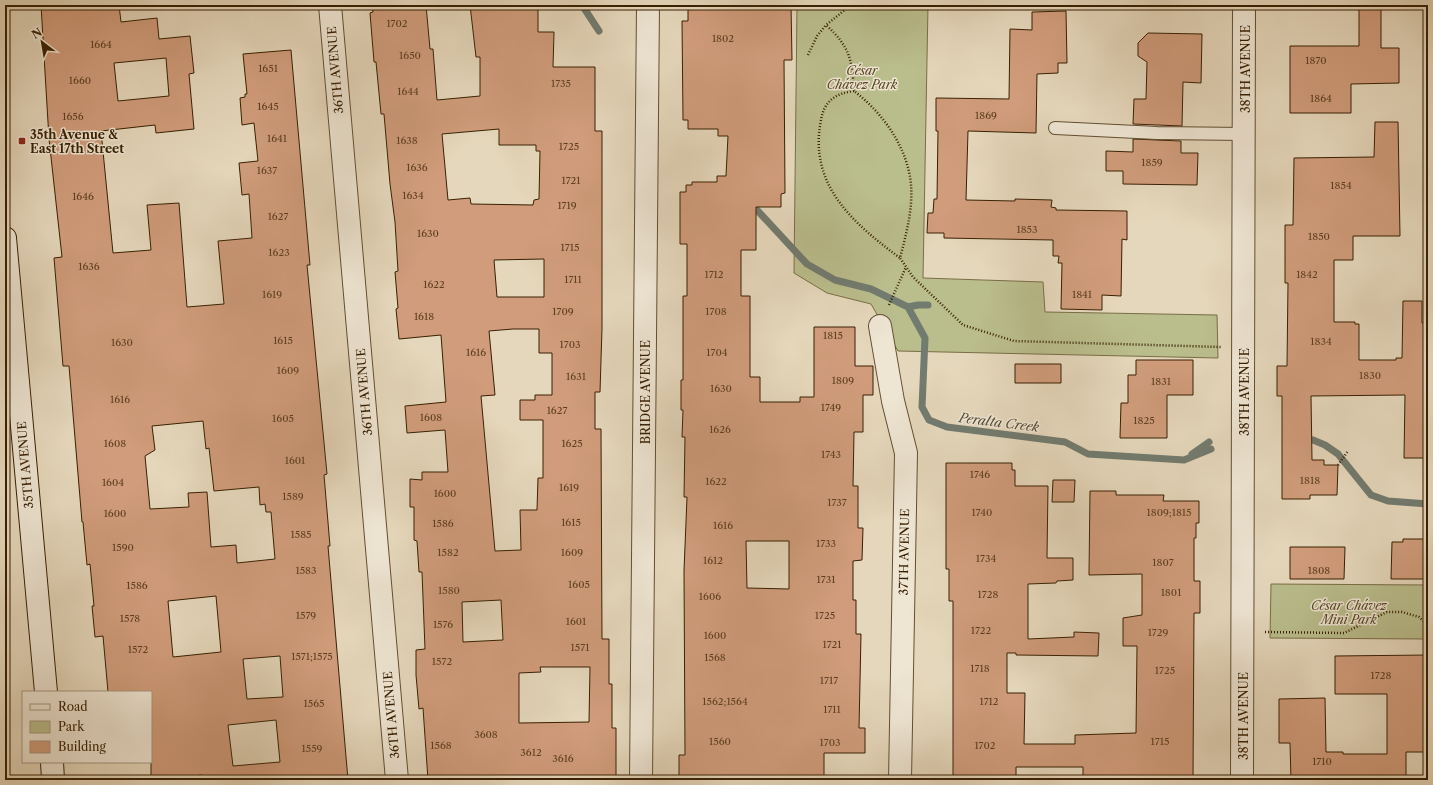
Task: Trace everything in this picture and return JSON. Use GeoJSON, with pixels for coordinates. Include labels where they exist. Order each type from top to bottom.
{"type":"FeatureCollection","features":[{"type":"Feature","properties":{"kind":"street","name":"36TH AVENUE"},"geometry":{"type":"LineString","coordinates":[[330,5],[397,780]]}},
{"type":"Feature","properties":{"kind":"street","name":"BRIDGE AVENUE"},"geometry":{"type":"LineString","coordinates":[[642,780],[648,5]]}},
{"type":"Feature","properties":{"kind":"street","name":"38TH AVENUE"},"geometry":{"type":"LineString","coordinates":[[1242,780],[1245,134],[1244,5]]}},
{"type":"Feature","properties":{"kind":"street","name":"35TH AVENUE"},"geometry":{"type":"LineString","coordinates":[[5,238],[46,691]]}},
{"type":"Feature","properties":{"kind":"street","name":"37TH AVENUE"},"geometry":{"type":"LineString","coordinates":[[880,326],[893,401],[906,453],[900,780]]}},
{"type":"Feature","properties":{"kind":"street"},"geometry":{"type":"LineString","coordinates":[[52,763],[53,780]]}},
{"type":"Feature","properties":{"kind":"lane"},"geometry":{"type":"LineString","coordinates":[[1055,128],[1157,133],[1245,134]]}},
{"type":"Feature","properties":{"kind":"path"},"geometry":{"type":"LineString","coordinates":[[808,55],[817,36],[826,24],[851,5]]}},
{"type":"Feature","properties":{"kind":"path"},"geometry":{"type":"LineString","coordinates":[[826,24],[840,38],[850,55],[854,91]]}},
{"type":"Feature","properties":{"kind":"path"},"geometry":{"type":"LineString","coordinates":[[900,258],[909,221],[911,186],[906,162],[897,140],[871,103],[854,91],[842,92],[830,100],[822,114],[818,132],[818,153],[827,182],[843,208],[861,228],[900,258],[913,277],[963,324],[1014,341],[1244,348]]}},
{"type":"Feature","properties":{"kind":"path"},"geometry":{"type":"LineString","coordinates":[[880,326],[906,267]]}},
{"type":"Feature","properties":{"kind":"path"},"geometry":{"type":"LineString","coordinates":[[1338,465],[1348,451]]}},
{"type":"Feature","properties":{"kind":"path"},"geometry":{"type":"LineString","coordinates":[[1243,632],[1344,633],[1387,612],[1402,612],[1418,617],[1428,625]]}},
{"type":"Feature","properties":{"kind":"green space","name":"César Chávez Park"},"geometry":{"type":"Polygon","coordinates":[[[797,5],[928,5],[923,278],[1043,282],[1045,312],[1217,315],[1218,358],[898,351],[871,304],[827,293],[794,273],[797,5]]]}},
{"type":"Feature","properties":{"kind":"green space","name":"César Chávez Mini Park"},"geometry":{"type":"Polygon","coordinates":[[[1271,584],[1428,585],[1428,639],[1270,638],[1271,584]]]}},
{"type":"Feature","properties":{"kind":"building"},"geometry":{"type":"Polygon","coordinates":[[[41,5],[119,5],[121,22],[157,18],[159,39],[190,36],[194,73],[189,74],[194,129],[156,133],[155,125],[101,131],[113,253],[151,250],[147,205],[179,203],[187,307],[224,304],[218,241],[252,238],[249,194],[242,195],[239,163],[258,161],[254,123],[242,125],[240,98],[245,97],[245,94],[247,94],[243,54],[291,50],[310,265],[307,265],[327,474],[324,475],[330,546],[328,546],[348,780],[203,780],[202,775],[151,780],[152,691],[108,691],[103,636],[95,637],[90,564],[87,565],[82,522],[69,366],[63,366],[54,258],[62,257],[49,139],[41,5]],[[166,58],[114,63],[118,101],[169,96],[166,58]],[[203,421],[152,426],[155,450],[145,456],[150,509],[189,507],[188,493],[207,492],[211,547],[236,545],[237,563],[275,559],[271,512],[266,512],[265,504],[260,505],[259,487],[214,491],[209,448],[206,449],[203,421]],[[216,596],[168,601],[173,657],[221,652],[216,596]],[[280,656],[243,659],[247,699],[283,697],[280,656]],[[276,720],[228,725],[233,766],[280,762],[276,720]]]}},
{"type":"Feature","properties":{"kind":"building"},"geometry":{"type":"Polygon","coordinates":[[[372,5],[426,5],[430,49],[433,49],[437,100],[480,96],[480,57],[476,57],[470,5],[538,5],[538,32],[554,32],[553,67],[595,67],[595,131],[602,131],[602,328],[600,392],[595,392],[595,429],[601,429],[602,639],[609,639],[609,684],[612,684],[612,728],[616,728],[616,780],[472,780],[472,777],[428,780],[423,708],[419,709],[416,675],[416,650],[425,649],[422,572],[419,572],[417,541],[414,540],[414,507],[410,507],[410,479],[422,480],[422,472],[448,472],[445,430],[407,433],[405,406],[446,402],[441,335],[399,339],[396,309],[398,308],[395,272],[398,271],[395,222],[384,114],[381,114],[376,62],[374,62],[370,13],[373,12],[372,5]],[[499,129],[442,134],[448,200],[470,198],[471,204],[533,205],[534,200],[539,199],[540,151],[536,151],[536,145],[499,145],[499,129]],[[544,259],[494,260],[497,297],[544,297],[544,259]],[[539,329],[489,331],[495,395],[481,396],[495,551],[521,550],[520,510],[537,510],[538,478],[543,478],[543,420],[520,420],[520,400],[535,400],[535,395],[552,395],[552,353],[539,353],[539,329]],[[501,600],[462,602],[463,642],[503,640],[501,600]],[[540,667],[541,672],[519,673],[519,723],[589,722],[590,667],[540,667]]]}},
{"type":"Feature","properties":{"kind":"building"},"geometry":{"type":"Polygon","coordinates":[[[688,5],[791,5],[792,60],[784,60],[785,193],[781,194],[781,207],[756,207],[756,250],[741,250],[741,296],[750,296],[750,377],[760,377],[760,402],[800,402],[800,397],[814,397],[814,327],[855,327],[855,366],[873,366],[873,395],[863,395],[863,432],[854,432],[853,486],[858,486],[858,528],[863,528],[862,560],[853,561],[853,600],[856,600],[856,634],[861,634],[859,728],[865,728],[865,753],[824,753],[824,780],[679,780],[679,755],[685,755],[684,571],[687,497],[684,497],[685,437],[682,437],[683,410],[681,410],[681,380],[683,380],[683,296],[687,296],[687,244],[680,244],[680,192],[686,192],[686,185],[692,185],[692,182],[717,182],[717,176],[726,176],[728,136],[718,136],[718,129],[688,129],[688,120],[683,120],[682,21],[688,21],[688,5]],[[746,541],[747,588],[789,589],[789,541],[746,541]]]}},
{"type":"Feature","properties":{"kind":"building"},"geometry":{"type":"Polygon","coordinates":[[[1359,5],[1381,5],[1381,48],[1399,48],[1399,83],[1351,84],[1351,113],[1290,113],[1290,46],[1359,46],[1359,5]]]}},
{"type":"Feature","properties":{"kind":"building"},"geometry":{"type":"Polygon","coordinates":[[[1066,11],[1067,63],[1058,63],[1058,73],[1037,74],[1036,133],[968,131],[966,200],[1052,200],[1051,207],[1056,208],[1056,210],[1127,211],[1127,240],[1122,239],[1121,296],[1102,295],[1102,310],[1061,309],[1062,263],[1058,263],[1059,256],[1053,256],[1053,240],[944,238],[944,233],[927,233],[928,213],[933,213],[934,199],[937,199],[938,131],[936,131],[936,98],[1009,99],[1010,29],[1032,30],[1032,12],[1066,11]]]}},
{"type":"Feature","properties":{"kind":"building"},"geometry":{"type":"Polygon","coordinates":[[[1148,33],[1202,34],[1201,83],[1183,82],[1182,126],[1133,124],[1134,99],[1146,99],[1147,62],[1138,56],[1138,43],[1148,33]]]}},
{"type":"Feature","properties":{"kind":"building"},"geometry":{"type":"Polygon","coordinates":[[[1375,122],[1398,122],[1400,236],[1353,236],[1353,260],[1334,260],[1334,322],[1355,322],[1355,324],[1359,324],[1359,360],[1396,360],[1396,358],[1402,358],[1403,301],[1422,301],[1422,323],[1428,323],[1428,458],[1404,458],[1405,395],[1311,396],[1312,460],[1324,460],[1324,465],[1338,465],[1337,495],[1310,495],[1310,499],[1282,499],[1282,396],[1277,396],[1277,366],[1287,366],[1288,283],[1285,283],[1285,225],[1293,225],[1294,158],[1374,157],[1375,122]]]}},
{"type":"Feature","properties":{"kind":"building"},"geometry":{"type":"Polygon","coordinates":[[[1133,139],[1181,141],[1181,153],[1198,153],[1197,185],[1123,184],[1123,171],[1106,171],[1106,151],[1133,152],[1133,139]]]}},
{"type":"Feature","properties":{"kind":"building"},"geometry":{"type":"Polygon","coordinates":[[[1136,360],[1193,360],[1193,395],[1167,395],[1167,438],[1120,438],[1121,403],[1128,403],[1128,375],[1136,375],[1136,360]]]}},
{"type":"Feature","properties":{"kind":"building"},"geometry":{"type":"Polygon","coordinates":[[[1015,364],[1061,364],[1061,383],[1015,383],[1015,364]]]}},
{"type":"Feature","properties":{"kind":"building"},"geometry":{"type":"Polygon","coordinates":[[[946,463],[1012,463],[1012,470],[1015,470],[1015,486],[1048,486],[1047,558],[1073,558],[1073,580],[1057,581],[1056,583],[1028,584],[1028,639],[1074,637],[1074,632],[1099,633],[1098,656],[1016,655],[1016,653],[1007,653],[1007,693],[1025,693],[1024,744],[1075,744],[1075,735],[1136,733],[1137,646],[1123,646],[1123,618],[1142,615],[1142,574],[1089,575],[1090,491],[1116,491],[1116,495],[1164,495],[1163,501],[1199,501],[1199,523],[1196,523],[1196,538],[1194,538],[1194,581],[1200,581],[1200,613],[1194,613],[1193,780],[1083,780],[1083,767],[1016,767],[1016,780],[953,780],[953,601],[949,601],[949,569],[946,569],[946,463]]]}},
{"type":"Feature","properties":{"kind":"building"},"geometry":{"type":"Polygon","coordinates":[[[1053,480],[1075,480],[1074,502],[1052,502],[1053,480]]]}},
{"type":"Feature","properties":{"kind":"building"},"geometry":{"type":"Polygon","coordinates":[[[1403,539],[1425,539],[1425,579],[1391,579],[1392,542],[1403,542],[1403,539]]]}},
{"type":"Feature","properties":{"kind":"building"},"geometry":{"type":"Polygon","coordinates":[[[1290,547],[1345,547],[1344,579],[1290,579],[1290,547]]]}},
{"type":"Feature","properties":{"kind":"building"},"geometry":{"type":"Polygon","coordinates":[[[1428,655],[1428,752],[1406,752],[1406,780],[1291,780],[1290,743],[1279,743],[1279,699],[1325,698],[1326,752],[1343,752],[1343,754],[1387,754],[1387,694],[1335,694],[1335,656],[1428,655]]]}},
{"type":"Feature","properties":{"kind":"waterway","name":"Peralta Creek"},"geometry":{"type":"LineString","coordinates":[[582,5],[599,31]]}},
{"type":"Feature","properties":{"kind":"waterway","name":"Peralta Creek"},"geometry":{"type":"LineString","coordinates":[[757,210],[807,264],[835,280],[871,289],[908,307],[925,338],[922,407],[929,420],[947,427],[1065,442],[1088,454],[1184,460],[1211,449]]}},
{"type":"Feature","properties":{"kind":"waterway","name":"Peralta Creek"},"geometry":{"type":"LineString","coordinates":[[908,307],[928,305]]}},
{"type":"Feature","properties":{"kind":"waterway","name":"Peralta Creek"},"geometry":{"type":"LineString","coordinates":[[1313,440],[1325,445],[1338,454],[1371,495],[1388,501],[1428,504]]}},
{"type":"Feature","properties":{"kind":"waterway","name":"Peralta Creek"},"geometry":{"type":"LineString","coordinates":[[1192,454],[1209,442]]}},
{"type":"Feature","properties":{"kind":"place","name":"35th Avenue & East 17th Street"},"geometry":{"type":"Point","coordinates":[22,141]}}]}
